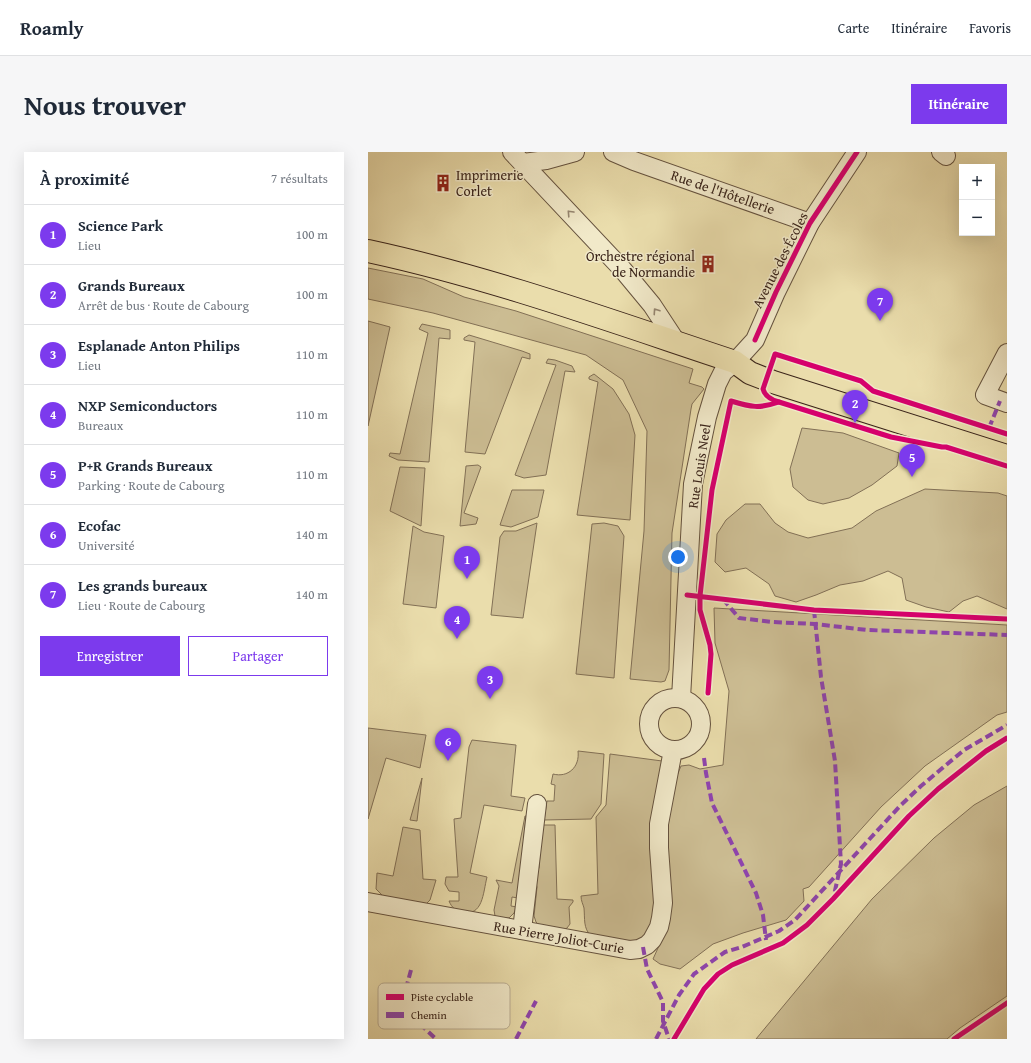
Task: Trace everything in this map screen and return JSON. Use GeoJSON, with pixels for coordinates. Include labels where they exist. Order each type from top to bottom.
{"type":"FeatureCollection","features":[{"type":"Feature","properties":{"kind":"main road"},"geometry":{"type":"LineString","coordinates":[[368,251],[433,266],[490,282],[735,362],[753,363],[770,367],[1007,444]]}},
{"type":"Feature","properties":{"kind":"main road"},"geometry":{"type":"LineString","coordinates":[[735,362],[750,373],[773,382],[1007,456]]}},
{"type":"Feature","properties":{"kind":"street"},"geometry":{"type":"LineString","coordinates":[[522,162],[546,160],[575,152]]}},
{"type":"Feature","properties":{"kind":"street","name":"Rue de l'Hôtellerie"},"geometry":{"type":"LineString","coordinates":[[613,152],[634,161],[810,223]]}},
{"type":"Feature","properties":{"kind":"street","name":"Avenue des Écoles"},"geometry":{"type":"LineString","coordinates":[[735,362],[755,340],[776,292],[810,223],[857,152]]}},
{"type":"Feature","properties":{"kind":"street"},"geometry":{"type":"LineString","coordinates":[[522,162],[623,270],[652,305],[677,343]]}},
{"type":"Feature","properties":{"kind":"street"},"geometry":{"type":"LineString","coordinates":[[1007,353],[985,395],[1007,403]]}},
{"type":"Feature","properties":{"kind":"street","name":"Rue Louis Neel"},"geometry":{"type":"LineString","coordinates":[[681,698],[693,484],[707,417],[717,384],[723,372],[735,362]]}},
{"type":"Feature","properties":{"kind":"street"},"geometry":{"type":"LineString","coordinates":[[670,698],[681,698],[688,701],[699,712],[702,726],[700,733],[692,744],[686,748],[673,750],[666,748],[654,740],[649,724],[650,716],[654,709],[664,700],[670,698]]}},
{"type":"Feature","properties":{"kind":"street","name":"Rue Pierre Joliot-Curie"},"geometry":{"type":"LineString","coordinates":[[368,902],[630,950],[639,949],[647,945],[652,940],[659,927],[662,911],[659,824],[673,750]]}},
{"type":"Feature","properties":{"kind":"street"},"geometry":{"type":"LineString","coordinates":[[522,930],[537,804]]}},
{"type":"Feature","properties":{"kind":"shaded area"},"geometry":{"type":"Polygon","coordinates":[[[368,268],[423,279],[464,297],[516,311],[693,369],[689,383],[704,389],[692,404],[672,533],[669,670],[665,681],[661,682],[630,679],[644,531],[647,431],[623,380],[586,355],[433,313],[368,299],[368,268]]]}},
{"type":"Feature","properties":{"kind":"shaded area"},"geometry":{"type":"Polygon","coordinates":[[[368,321],[390,327],[368,426],[368,321]]]}},
{"type":"Feature","properties":{"kind":"shaded area"},"geometry":{"type":"Polygon","coordinates":[[[422,324],[450,330],[450,339],[439,338],[429,462],[398,460],[389,456],[390,453],[400,454],[428,333],[419,329],[422,324]]]}},
{"type":"Feature","properties":{"kind":"shaded area"},"geometry":{"type":"Polygon","coordinates":[[[469,335],[530,354],[530,359],[522,357],[485,454],[465,452],[475,342],[464,340],[464,338],[469,335]]]}},
{"type":"Feature","properties":{"kind":"shaded area"},"geometry":{"type":"Polygon","coordinates":[[[548,359],[572,366],[575,372],[565,371],[546,475],[524,478],[515,475],[556,365],[546,363],[548,359]]]}},
{"type":"Feature","properties":{"kind":"shaded area"},"geometry":{"type":"Polygon","coordinates":[[[594,374],[613,389],[629,414],[635,435],[630,520],[577,515],[598,382],[589,379],[589,377],[594,374]]]}},
{"type":"Feature","properties":{"kind":"shaded area"},"geometry":{"type":"Polygon","coordinates":[[[802,428],[843,433],[899,453],[897,466],[872,485],[849,498],[823,504],[808,500],[793,487],[790,469],[802,428]]]}},
{"type":"Feature","properties":{"kind":"shaded area"},"geometry":{"type":"Polygon","coordinates":[[[478,465],[481,467],[464,513],[478,518],[476,524],[460,526],[466,466],[478,465]]]}},
{"type":"Feature","properties":{"kind":"shaded area"},"geometry":{"type":"Polygon","coordinates":[[[400,467],[425,468],[421,526],[390,511],[400,467]]]}},
{"type":"Feature","properties":{"kind":"shaded area"},"geometry":{"type":"Polygon","coordinates":[[[925,489],[998,493],[1007,496],[1007,609],[977,596],[963,601],[949,612],[926,607],[906,600],[902,578],[888,571],[863,581],[840,585],[796,602],[775,596],[769,584],[746,568],[725,572],[715,562],[717,534],[726,520],[745,504],[760,504],[775,523],[788,532],[808,538],[852,528],[876,511],[925,489]]]}},
{"type":"Feature","properties":{"kind":"shaded area"},"geometry":{"type":"Polygon","coordinates":[[[512,490],[544,490],[538,517],[511,527],[500,525],[512,490]]]}},
{"type":"Feature","properties":{"kind":"shaded area"},"geometry":{"type":"Polygon","coordinates":[[[537,523],[523,618],[491,615],[500,537],[504,531],[516,531],[537,523]]]}},
{"type":"Feature","properties":{"kind":"shaded area"},"geometry":{"type":"Polygon","coordinates":[[[604,523],[618,526],[624,536],[614,678],[576,674],[592,524],[604,523]]]}},
{"type":"Feature","properties":{"kind":"shaded area"},"geometry":{"type":"Polygon","coordinates":[[[413,526],[424,532],[444,536],[436,608],[403,604],[413,526]]]}},
{"type":"Feature","properties":{"kind":"shaded area"},"geometry":{"type":"Polygon","coordinates":[[[714,608],[1007,625],[1007,712],[997,715],[925,766],[881,807],[809,887],[803,889],[804,901],[786,920],[713,944],[680,969],[660,964],[653,959],[663,937],[668,820],[673,785],[681,766],[689,765],[700,769],[723,765],[729,691],[715,643],[714,608]]]}},
{"type":"Feature","properties":{"kind":"shaded area"},"geometry":{"type":"Polygon","coordinates":[[[368,728],[426,735],[420,768],[386,758],[368,819],[368,728]]]}},
{"type":"Feature","properties":{"kind":"shaded area"},"geometry":{"type":"Polygon","coordinates":[[[472,740],[516,745],[511,796],[525,798],[522,811],[484,805],[470,873],[487,877],[481,902],[474,911],[469,913],[462,912],[453,907],[449,901],[459,901],[459,892],[449,891],[445,884],[446,877],[458,877],[454,819],[461,818],[469,747],[472,740]]]}},
{"type":"Feature","properties":{"kind":"shaded area"},"geometry":{"type":"Polygon","coordinates":[[[578,751],[604,754],[601,804],[591,819],[544,820],[547,801],[554,801],[555,785],[551,784],[553,774],[564,774],[572,770],[577,762],[578,751]]]}},
{"type":"Feature","properties":{"kind":"shaded area"},"geometry":{"type":"Polygon","coordinates":[[[610,754],[662,761],[656,915],[644,937],[629,943],[591,936],[586,927],[584,908],[581,898],[581,896],[598,894],[596,817],[606,805],[610,754]]]}},
{"type":"Feature","properties":{"kind":"shaded area"},"geometry":{"type":"Polygon","coordinates":[[[422,778],[417,821],[410,820],[422,778]]]}},
{"type":"Feature","properties":{"kind":"shaded area"},"geometry":{"type":"Polygon","coordinates":[[[1007,786],[1007,996],[960,1028],[947,1039],[756,1039],[872,899],[934,838],[974,805],[1007,786]]]}},
{"type":"Feature","properties":{"kind":"shaded area"},"geometry":{"type":"Polygon","coordinates":[[[525,816],[518,898],[512,897],[511,906],[517,907],[509,918],[498,918],[495,916],[494,910],[499,886],[496,880],[512,883],[525,816]]]}},
{"type":"Feature","properties":{"kind":"shaded area"},"geometry":{"type":"Polygon","coordinates":[[[542,825],[555,825],[557,899],[573,900],[569,907],[570,924],[563,931],[540,926],[536,922],[534,916],[537,887],[534,876],[539,868],[542,825]]]}},
{"type":"Feature","properties":{"kind":"shaded area"},"geometry":{"type":"Polygon","coordinates":[[[403,827],[420,830],[423,879],[436,880],[430,900],[426,904],[384,897],[376,889],[377,873],[393,876],[403,827]]]}},
{"type":"Feature","properties":{"kind":"marked path"},"geometry":{"type":"LineString","coordinates":[[989,428],[1000,401]]}},
{"type":"Feature","properties":{"kind":"marked path"},"geometry":{"type":"LineString","coordinates":[[723,599],[739,618],[867,630],[1007,635]]}},
{"type":"Feature","properties":{"kind":"marked path"},"geometry":{"type":"LineString","coordinates":[[814,610],[821,677],[835,761],[841,864],[834,895]]}},
{"type":"Feature","properties":{"kind":"marked path"},"geometry":{"type":"LineString","coordinates":[[656,1039],[679,995],[694,974],[725,952],[742,947],[779,931],[795,920],[900,806],[921,786],[964,750],[1007,725]]}},
{"type":"Feature","properties":{"kind":"marked path"},"geometry":{"type":"LineString","coordinates":[[704,758],[712,803],[756,893],[763,915],[766,940]]}},
{"type":"Feature","properties":{"kind":"marked path"},"geometry":{"type":"LineString","coordinates":[[643,947],[647,969],[663,1002],[663,1021],[669,1039]]}},
{"type":"Feature","properties":{"kind":"marked path"},"geometry":{"type":"LineString","coordinates":[[407,983],[411,970]]}},
{"type":"Feature","properties":{"kind":"marked path"},"geometry":{"type":"LineString","coordinates":[[516,1039],[536,1001]]}},
{"type":"Feature","properties":{"kind":"marked path"},"geometry":{"type":"LineString","coordinates":[[425,1029],[436,1039]]}},
{"type":"Feature","properties":{"kind":"cycle path"},"geometry":{"type":"LineString","coordinates":[[755,340],[776,292],[810,223],[857,152]]}},
{"type":"Feature","properties":{"kind":"cycle path"},"geometry":{"type":"LineString","coordinates":[[1007,434],[873,391],[861,381],[775,354],[763,389],[767,396],[776,401],[891,437],[946,447],[1007,466]]}},
{"type":"Feature","properties":{"kind":"cycle path"},"geometry":{"type":"LineString","coordinates":[[708,693],[711,654],[710,645],[700,610],[700,596],[712,490],[731,401],[744,405],[755,406],[766,406],[779,402]]}},
{"type":"Feature","properties":{"kind":"cycle path"},"geometry":{"type":"LineString","coordinates":[[687,595],[814,610],[1007,619]]}},
{"type":"Feature","properties":{"kind":"cycle path"},"geometry":{"type":"LineString","coordinates":[[674,1039],[704,989],[718,974],[732,965],[783,943],[807,925],[833,899],[909,816],[938,789],[986,751],[1007,738]]}},
{"type":"Feature","properties":{"kind":"cycle path"},"geometry":{"type":"LineString","coordinates":[[954,1039],[1007,1003]]}},
{"type":"Feature","properties":{"kind":"place","name":"Imprimerie Corlet"},"geometry":{"type":"Point","coordinates":[443,183]}},
{"type":"Feature","properties":{"kind":"place","name":"Orchestre régional de Normandie"},"geometry":{"type":"Point","coordinates":[708,264]}},
{"type":"Feature","properties":{"kind":"place","name":"Les grands bureaux"},"geometry":{"type":"Point","coordinates":[880,321]}},
{"type":"Feature","properties":{"kind":"place","name":"Grands Bureaux"},"geometry":{"type":"Point","coordinates":[855,423]}},
{"type":"Feature","properties":{"kind":"place","name":"P+R Grands Bureaux"},"geometry":{"type":"Point","coordinates":[912,477]}},
{"type":"Feature","properties":{"kind":"place","name":"Science Park"},"geometry":{"type":"Point","coordinates":[467,579]}},
{"type":"Feature","properties":{"kind":"place","name":"NXP Semiconductors"},"geometry":{"type":"Point","coordinates":[457,639]}},
{"type":"Feature","properties":{"kind":"place","name":"Esplanade Anton Philips"},"geometry":{"type":"Point","coordinates":[490,699]}},
{"type":"Feature","properties":{"kind":"place","name":"Ecofac"},"geometry":{"type":"Point","coordinates":[448,761]}}]}
